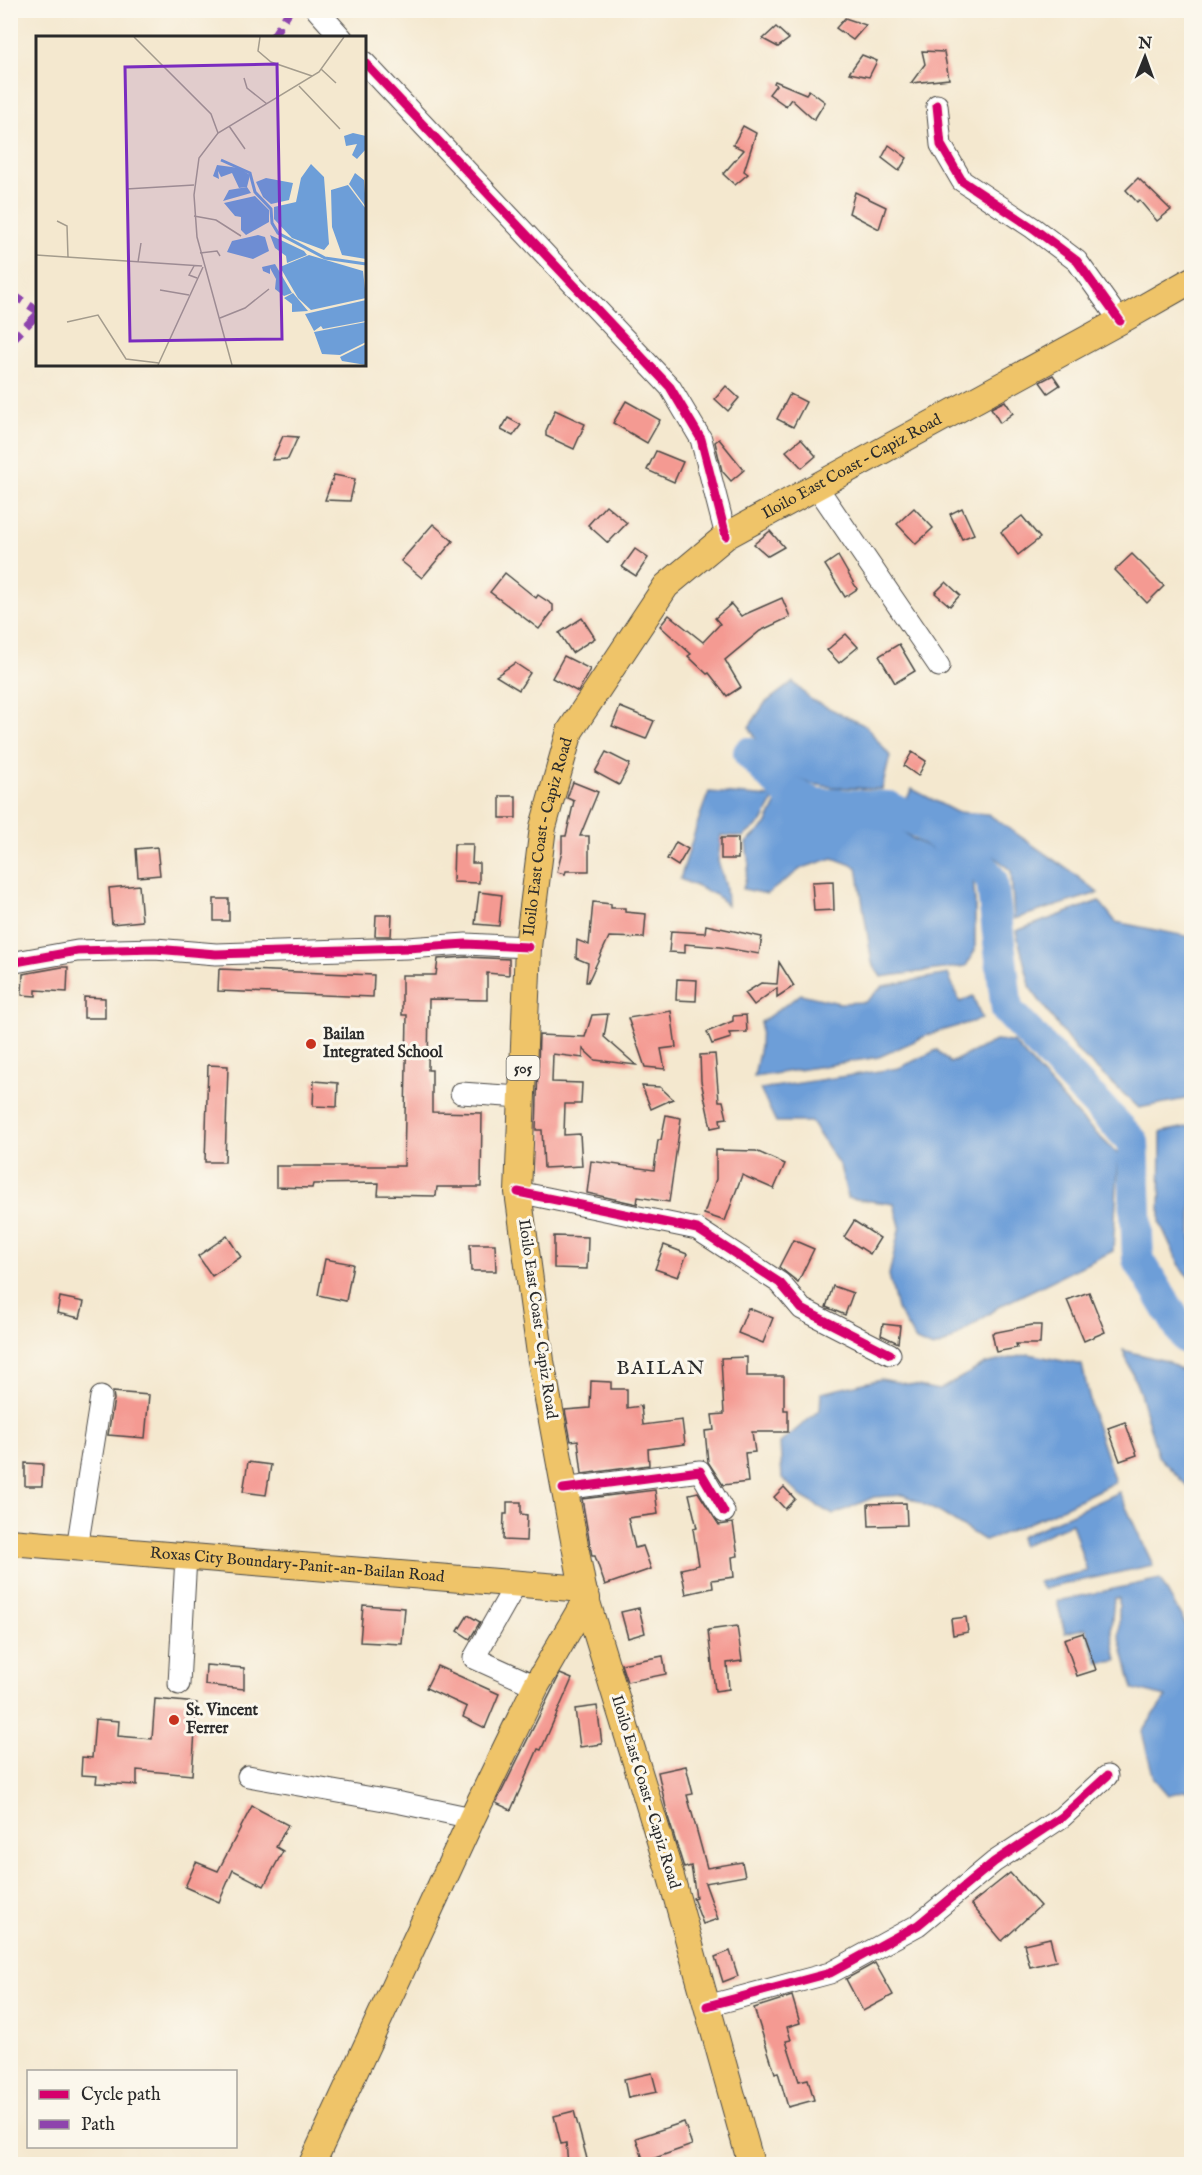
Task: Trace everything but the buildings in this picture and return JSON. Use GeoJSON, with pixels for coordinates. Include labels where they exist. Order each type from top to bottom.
{"type":"FeatureCollection","features":[{"type":"Feature","properties":{"kind":"main road","name":"Iloilo East Coast – Capiz Road"},"geometry":{"type":"LineString","coordinates":[[751,2164],[707,2006],[585,1594],[563,1489],[541,1361],[518,1192],[528,947],[543,827],[570,731],[666,586],[726,536],[1120,321],[1191,279]]}},
{"type":"Feature","properties":{"kind":"main road","name":"Roxas City Boundary-Panit-an-Bailan Road"},"geometry":{"type":"LineString","coordinates":[[10,1542],[516,1584],[585,1594]]}},
{"type":"Feature","properties":{"kind":"main road"},"geometry":{"type":"LineString","coordinates":[[312,2164],[472,1818],[536,1686],[585,1594]]}},
{"type":"Feature","properties":{"kind":"street"},"geometry":{"type":"LineString","coordinates":[[317,10],[340,36]]}},
{"type":"Feature","properties":{"kind":"street"},"geometry":{"type":"LineString","coordinates":[[366,64],[670,387],[701,439],[726,536]]}},
{"type":"Feature","properties":{"kind":"street"},"geometry":{"type":"LineString","coordinates":[[937,105],[941,146],[962,181],[1033,228],[1077,261],[1120,321]]}},
{"type":"Feature","properties":{"kind":"street"},"geometry":{"type":"LineString","coordinates":[[817,487],[939,666]]}},
{"type":"Feature","properties":{"kind":"street"},"geometry":{"type":"LineString","coordinates":[[10,963],[77,951],[155,949],[216,954],[466,944],[528,947]]}},
{"type":"Feature","properties":{"kind":"street"},"geometry":{"type":"LineString","coordinates":[[461,1093],[522,1097]]}},
{"type":"Feature","properties":{"kind":"street"},"geometry":{"type":"LineString","coordinates":[[518,1192],[697,1229],[780,1283],[802,1309],[890,1354]]}},
{"type":"Feature","properties":{"kind":"street"},"geometry":{"type":"LineString","coordinates":[[77,1548],[101,1397]]}},
{"type":"Feature","properties":{"kind":"street"},"geometry":{"type":"LineString","coordinates":[[563,1489],[700,1471],[724,1512]]}},
{"type":"Feature","properties":{"kind":"street"},"geometry":{"type":"LineString","coordinates":[[179,1684],[186,1557]]}},
{"type":"Feature","properties":{"kind":"street"},"geometry":{"type":"LineString","coordinates":[[516,1584],[474,1658],[536,1686]]}},
{"type":"Feature","properties":{"kind":"street"},"geometry":{"type":"LineString","coordinates":[[248,1776],[472,1818]]}},
{"type":"Feature","properties":{"kind":"street"},"geometry":{"type":"LineString","coordinates":[[707,2006],[830,1973],[918,1925],[994,1862],[1062,1817],[1107,1776]]}},
{"type":"Feature","properties":{"kind":"water"},"geometry":{"type":"Polygon","coordinates":[[[793,682],[810,699],[866,726],[890,756],[882,789],[823,786],[809,783],[783,772],[772,762],[749,727],[765,703],[793,682]]]}},
{"type":"Feature","properties":{"kind":"water"},"geometry":{"type":"Polygon","coordinates":[[[912,789],[956,812],[988,814],[1098,893],[1014,919],[1011,871],[976,841],[936,823],[905,802],[912,789]]]}},
{"type":"Feature","properties":{"kind":"water"},"geometry":{"type":"Polygon","coordinates":[[[709,792],[771,797],[773,801],[762,822],[743,837],[721,835],[718,861],[726,887],[727,905],[716,895],[680,879],[709,792]]]}},
{"type":"Feature","properties":{"kind":"water"},"geometry":{"type":"Polygon","coordinates":[[[777,802],[822,817],[889,819],[913,839],[947,856],[973,875],[975,950],[966,966],[881,977],[872,963],[857,867],[833,858],[802,868],[767,894],[743,889],[749,865],[746,843],[766,825],[777,802]]]}},
{"type":"Feature","properties":{"kind":"water"},"geometry":{"type":"Polygon","coordinates":[[[1099,901],[1116,922],[1191,937],[1191,1098],[1139,1108],[1075,1049],[1031,989],[1016,931],[1099,901]]]}},
{"type":"Feature","properties":{"kind":"water"},"geometry":{"type":"Polygon","coordinates":[[[948,974],[960,1002],[973,996],[982,1019],[930,1034],[879,1057],[754,1077],[760,1046],[761,1022],[801,994],[839,1003],[865,1002],[883,986],[948,974]]]}},
{"type":"Feature","properties":{"kind":"water"},"geometry":{"type":"Polygon","coordinates":[[[995,1041],[1013,1042],[1079,1117],[1119,1155],[1113,1251],[1000,1306],[947,1343],[933,1348],[916,1341],[897,1309],[889,1275],[900,1226],[894,1204],[848,1198],[840,1166],[811,1122],[776,1122],[760,1089],[899,1068],[937,1050],[950,1063],[995,1041]]]}},
{"type":"Feature","properties":{"kind":"water"},"geometry":{"type":"Polygon","coordinates":[[[1192,1126],[1191,1279],[1182,1270],[1160,1223],[1161,1132],[1192,1126]]]}},
{"type":"Feature","properties":{"kind":"water"},"geometry":{"type":"Polygon","coordinates":[[[1123,1350],[1169,1362],[1191,1377],[1191,1490],[1158,1456],[1140,1393],[1123,1350]]]}},
{"type":"Feature","properties":{"kind":"water"},"geometry":{"type":"Polygon","coordinates":[[[1029,1354],[1082,1365],[1094,1419],[1115,1482],[1050,1514],[985,1541],[941,1513],[904,1495],[874,1497],[833,1515],[802,1497],[782,1478],[780,1443],[820,1410],[821,1393],[881,1379],[939,1390],[985,1364],[1029,1354]]]}},
{"type":"Feature","properties":{"kind":"water"},"geometry":{"type":"Polygon","coordinates":[[[1119,1492],[1153,1565],[1043,1589],[1038,1582],[1087,1571],[1072,1523],[1022,1546],[1020,1537],[1119,1492]]]}},
{"type":"Feature","properties":{"kind":"water"},"geometry":{"type":"Polygon","coordinates":[[[1160,1579],[1191,1634],[1191,1797],[1187,1790],[1168,1795],[1154,1779],[1142,1732],[1166,1697],[1133,1689],[1119,1635],[1119,1598],[1114,1598],[1111,1629],[1117,1661],[1098,1663],[1086,1628],[1065,1633],[1057,1601],[1160,1579]]]}},
{"type":"Feature","properties":{"kind":"waterway"},"geometry":{"type":"LineString","coordinates":[[749,753],[785,790],[815,804],[889,807],[917,821],[977,859],[992,881],[1007,1010],[1133,1142],[1138,1259],[1186,1338],[1192,1341]]}},
{"type":"Feature","properties":{"kind":"marked path"},"geometry":{"type":"LineString","coordinates":[[273,36],[290,10]]}},
{"type":"Feature","properties":{"kind":"marked path"},"geometry":{"type":"LineString","coordinates":[[10,293],[36,310]]}},
{"type":"Feature","properties":{"kind":"marked path"},"geometry":{"type":"LineString","coordinates":[[10,342],[36,316]]}},
{"type":"Feature","properties":{"kind":"cycle path"},"geometry":{"type":"LineString","coordinates":[[366,64],[670,387],[701,439],[726,536]]}},
{"type":"Feature","properties":{"kind":"cycle path"},"geometry":{"type":"LineString","coordinates":[[937,105],[941,145],[962,181],[1033,228],[1077,261],[1120,321]]}},
{"type":"Feature","properties":{"kind":"cycle path"},"geometry":{"type":"LineString","coordinates":[[10,963],[77,951],[155,949],[216,954],[466,944],[528,947]]}},
{"type":"Feature","properties":{"kind":"cycle path"},"geometry":{"type":"LineString","coordinates":[[518,1192],[697,1229],[780,1283],[802,1309],[890,1354]]}},
{"type":"Feature","properties":{"kind":"cycle path"},"geometry":{"type":"LineString","coordinates":[[563,1489],[700,1471],[724,1512]]}},
{"type":"Feature","properties":{"kind":"cycle path"},"geometry":{"type":"LineString","coordinates":[[707,2006],[830,1973],[918,1925],[994,1862],[1062,1817],[1107,1776]]}},
{"type":"Feature","properties":{"kind":"place","name":"Bailan Integrated School"},"geometry":{"type":"Point","coordinates":[311,1044]}},
{"type":"Feature","properties":{"kind":"place","name":"St. Vincent Ferrer"},"geometry":{"type":"Point","coordinates":[174,1720]}},
{"type":"Feature","properties":{"kind":"district","name":"BAILAN"},"geometry":{"type":"Point","coordinates":[661,1368]}}]}
